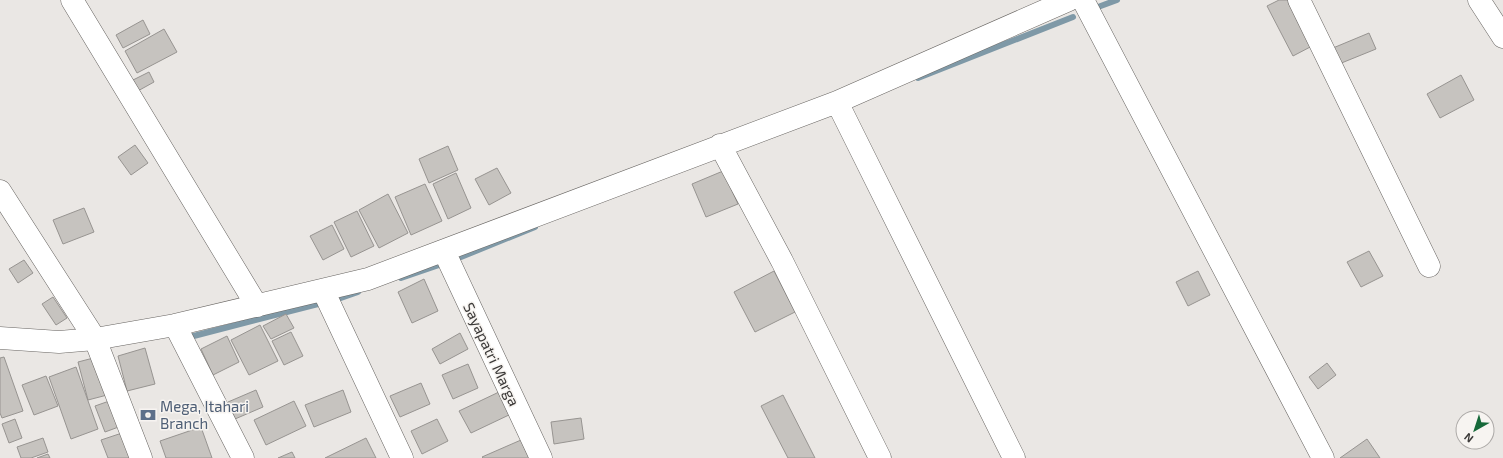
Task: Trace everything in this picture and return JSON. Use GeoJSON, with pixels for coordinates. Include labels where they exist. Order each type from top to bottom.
{"type":"FeatureCollection","features":[{"type":"Feature","properties":{"kind":"street"},"geometry":{"type":"LineString","coordinates":[[72,0],[257,306]]}},
{"type":"Feature","properties":{"kind":"street"},"geometry":{"type":"LineString","coordinates":[[0,338],[59,342],[95,339],[175,325],[368,279],[837,102],[1069,0]]}},
{"type":"Feature","properties":{"kind":"street"},"geometry":{"type":"LineString","coordinates":[[1083,0],[1323,458]]}},
{"type":"Feature","properties":{"kind":"street"},"geometry":{"type":"LineString","coordinates":[[1299,0],[1430,266]]}},
{"type":"Feature","properties":{"kind":"street"},"geometry":{"type":"LineString","coordinates":[[1479,0],[1503,37]]}},
{"type":"Feature","properties":{"kind":"street"},"geometry":{"type":"LineString","coordinates":[[837,102],[1014,458]]}},
{"type":"Feature","properties":{"kind":"street"},"geometry":{"type":"LineString","coordinates":[[720,146],[782,261],[880,458]]}},
{"type":"Feature","properties":{"kind":"street"},"geometry":{"type":"LineString","coordinates":[[0,191],[95,339],[141,458]]}},
{"type":"Feature","properties":{"kind":"street","name":"Sayapatri Marga"},"geometry":{"type":"LineString","coordinates":[[444,251],[541,458]]}},
{"type":"Feature","properties":{"kind":"street"},"geometry":{"type":"LineString","coordinates":[[323,290],[402,458]]}},
{"type":"Feature","properties":{"kind":"street"},"geometry":{"type":"LineString","coordinates":[[175,325],[243,458]]}},
{"type":"Feature","properties":{"kind":"building"},"geometry":{"type":"Polygon","coordinates":[[[1279,0],[1290,0],[1314,45],[1293,56],[1267,6],[1279,0]]]}},
{"type":"Feature","properties":{"kind":"building"},"geometry":{"type":"Polygon","coordinates":[[[143,20],[150,34],[123,48],[116,35],[143,20]]]}},
{"type":"Feature","properties":{"kind":"building"},"geometry":{"type":"Polygon","coordinates":[[[164,29],[177,52],[137,73],[125,51],[164,29]]]}},
{"type":"Feature","properties":{"kind":"building"},"geometry":{"type":"Polygon","coordinates":[[[1369,33],[1376,49],[1339,64],[1333,48],[1369,33]]]}},
{"type":"Feature","properties":{"kind":"building"},"geometry":{"type":"Polygon","coordinates":[[[149,72],[154,82],[136,92],[131,81],[149,72]]]}},
{"type":"Feature","properties":{"kind":"building"},"geometry":{"type":"Polygon","coordinates":[[[1461,75],[1474,100],[1440,118],[1427,94],[1461,75]]]}},
{"type":"Feature","properties":{"kind":"building"},"geometry":{"type":"Polygon","coordinates":[[[135,145],[148,163],[131,175],[118,157],[135,145]]]}},
{"type":"Feature","properties":{"kind":"building"},"geometry":{"type":"Polygon","coordinates":[[[448,146],[458,170],[429,183],[419,159],[448,146]]]}},
{"type":"Feature","properties":{"kind":"building"},"geometry":{"type":"Polygon","coordinates":[[[497,168],[511,193],[489,205],[475,179],[497,168]]]}},
{"type":"Feature","properties":{"kind":"building"},"geometry":{"type":"Polygon","coordinates":[[[723,171],[738,204],[706,217],[692,184],[723,171]]]}},
{"type":"Feature","properties":{"kind":"building"},"geometry":{"type":"Polygon","coordinates":[[[456,173],[471,208],[448,219],[433,184],[456,173]]]}},
{"type":"Feature","properties":{"kind":"building"},"geometry":{"type":"Polygon","coordinates":[[[425,184],[442,221],[411,235],[395,197],[425,184]]]}},
{"type":"Feature","properties":{"kind":"building"},"geometry":{"type":"Polygon","coordinates":[[[388,194],[408,233],[379,248],[359,210],[388,194]]]}},
{"type":"Feature","properties":{"kind":"building"},"geometry":{"type":"Polygon","coordinates":[[[84,208],[94,232],[63,244],[53,220],[84,208]]]}},
{"type":"Feature","properties":{"kind":"building"},"geometry":{"type":"Polygon","coordinates":[[[357,211],[374,246],[351,257],[334,222],[357,211]]]}},
{"type":"Feature","properties":{"kind":"building"},"geometry":{"type":"Polygon","coordinates":[[[332,225],[344,249],[323,260],[310,236],[332,225]]]}},
{"type":"Feature","properties":{"kind":"building"},"geometry":{"type":"Polygon","coordinates":[[[1369,251],[1383,276],[1361,287],[1347,262],[1369,251]]]}},
{"type":"Feature","properties":{"kind":"building"},"geometry":{"type":"Polygon","coordinates":[[[24,260],[33,273],[18,283],[9,269],[24,260]]]}},
{"type":"Feature","properties":{"kind":"building"},"geometry":{"type":"Polygon","coordinates":[[[774,271],[795,312],[755,332],[734,292],[774,271]]]}},
{"type":"Feature","properties":{"kind":"building"},"geometry":{"type":"Polygon","coordinates":[[[1198,271],[1210,295],[1188,306],[1176,282],[1198,271]]]}},
{"type":"Feature","properties":{"kind":"building"},"geometry":{"type":"Polygon","coordinates":[[[424,279],[438,311],[412,323],[398,292],[424,279]]]}},
{"type":"Feature","properties":{"kind":"building"},"geometry":{"type":"Polygon","coordinates":[[[53,297],[67,318],[56,325],[42,304],[53,297]]]}},
{"type":"Feature","properties":{"kind":"building"},"geometry":{"type":"Polygon","coordinates":[[[286,314],[294,328],[271,339],[263,326],[286,314]]]}},
{"type":"Feature","properties":{"kind":"building"},"geometry":{"type":"Polygon","coordinates":[[[260,325],[278,361],[249,375],[231,340],[260,325]]]}},
{"type":"Feature","properties":{"kind":"building"},"geometry":{"type":"Polygon","coordinates":[[[291,332],[303,356],[284,365],[272,341],[291,332]]]}},
{"type":"Feature","properties":{"kind":"building"},"geometry":{"type":"Polygon","coordinates":[[[460,333],[468,349],[440,364],[432,349],[460,333]]]}},
{"type":"Feature","properties":{"kind":"building"},"geometry":{"type":"Polygon","coordinates":[[[227,336],[239,362],[213,375],[201,349],[227,336]]]}},
{"type":"Feature","properties":{"kind":"building"},"geometry":{"type":"Polygon","coordinates":[[[145,348],[155,384],[127,391],[118,356],[145,348]]]}},
{"type":"Feature","properties":{"kind":"building"},"geometry":{"type":"Polygon","coordinates":[[[101,356],[111,394],[88,400],[78,362],[101,356]]]}},
{"type":"Feature","properties":{"kind":"building"},"geometry":{"type":"Polygon","coordinates":[[[4,357],[23,411],[2,418],[0,413],[0,358],[4,357]]]}},
{"type":"Feature","properties":{"kind":"building"},"geometry":{"type":"Polygon","coordinates":[[[1327,363],[1336,375],[1318,389],[1309,377],[1327,363]]]}},
{"type":"Feature","properties":{"kind":"building"},"geometry":{"type":"Polygon","coordinates":[[[468,364],[478,388],[453,399],[442,375],[468,364]]]}},
{"type":"Feature","properties":{"kind":"building"},"geometry":{"type":"Polygon","coordinates":[[[76,367],[98,429],[71,439],[49,377],[76,367]]]}},
{"type":"Feature","properties":{"kind":"building"},"geometry":{"type":"Polygon","coordinates":[[[46,376],[58,406],[34,415],[22,385],[46,376]]]}},
{"type":"Feature","properties":{"kind":"building"},"geometry":{"type":"Polygon","coordinates":[[[421,383],[430,404],[400,417],[390,396],[421,383]]]}},
{"type":"Feature","properties":{"kind":"building"},"geometry":{"type":"Polygon","coordinates":[[[256,390],[263,407],[235,419],[228,402],[256,390]]]}},
{"type":"Feature","properties":{"kind":"building"},"geometry":{"type":"Polygon","coordinates":[[[343,390],[351,412],[314,427],[305,405],[343,390]]]}},
{"type":"Feature","properties":{"kind":"building"},"geometry":{"type":"Polygon","coordinates":[[[499,392],[511,414],[471,433],[459,411],[499,392]]]}},
{"type":"Feature","properties":{"kind":"building"},"geometry":{"type":"Polygon","coordinates":[[[783,395],[815,458],[788,458],[761,406],[783,395]]]}},
{"type":"Feature","properties":{"kind":"building"},"geometry":{"type":"Polygon","coordinates":[[[115,399],[124,425],[105,432],[95,406],[115,399]]]}},
{"type":"Feature","properties":{"kind":"building"},"geometry":{"type":"Polygon","coordinates":[[[294,401],[306,426],[266,445],[254,420],[294,401]]]}},
{"type":"Feature","properties":{"kind":"building"},"geometry":{"type":"Polygon","coordinates":[[[581,418],[584,439],[554,444],[551,422],[581,418]]]}},
{"type":"Feature","properties":{"kind":"building"},"geometry":{"type":"Polygon","coordinates":[[[15,419],[22,438],[9,443],[2,424],[15,419]]]}},
{"type":"Feature","properties":{"kind":"building"},"geometry":{"type":"Polygon","coordinates":[[[437,419],[448,441],[422,454],[411,431],[437,419]]]}},
{"type":"Feature","properties":{"kind":"building"},"geometry":{"type":"Polygon","coordinates":[[[201,427],[212,458],[166,458],[160,441],[201,427]]]}},
{"type":"Feature","properties":{"kind":"building"},"geometry":{"type":"Polygon","coordinates":[[[122,433],[130,458],[108,458],[101,440],[122,433]]]}},
{"type":"Feature","properties":{"kind":"building"},"geometry":{"type":"Polygon","coordinates":[[[43,438],[48,452],[31,458],[21,458],[17,447],[43,438]]]}},
{"type":"Feature","properties":{"kind":"building"},"geometry":{"type":"Polygon","coordinates":[[[366,438],[376,458],[325,458],[366,438]]]}},
{"type":"Feature","properties":{"kind":"building"},"geometry":{"type":"Polygon","coordinates":[[[1367,439],[1380,458],[1340,458],[1367,439]]]}},
{"type":"Feature","properties":{"kind":"building"},"geometry":{"type":"Polygon","coordinates":[[[521,440],[529,458],[482,457],[521,440]]]}},
{"type":"Feature","properties":{"kind":"building"},"geometry":{"type":"Polygon","coordinates":[[[292,452],[295,458],[278,458],[292,452]]]}},
{"type":"Feature","properties":{"kind":"building"},"geometry":{"type":"Polygon","coordinates":[[[48,454],[50,458],[37,458],[48,454]]]}},
{"type":"Feature","properties":{"kind":"waterway"},"geometry":{"type":"LineString","coordinates":[[1098,7],[1117,0]]}},
{"type":"Feature","properties":{"kind":"waterway"},"geometry":{"type":"LineString","coordinates":[[918,78],[1073,17]]}},
{"type":"Feature","properties":{"kind":"waterway"},"geometry":{"type":"LineString","coordinates":[[461,257],[535,227]]}},
{"type":"Feature","properties":{"kind":"waterway"},"geometry":{"type":"LineString","coordinates":[[401,278],[439,265]]}},
{"type":"Feature","properties":{"kind":"waterway"},"geometry":{"type":"LineString","coordinates":[[338,299],[358,292]]}},
{"type":"Feature","properties":{"kind":"waterway"},"geometry":{"type":"LineString","coordinates":[[186,338],[318,304]]}},
{"type":"Feature","properties":{"kind":"place","name":"Mega, Itahari Branch"},"geometry":{"type":"Point","coordinates":[148,415]}}]}
